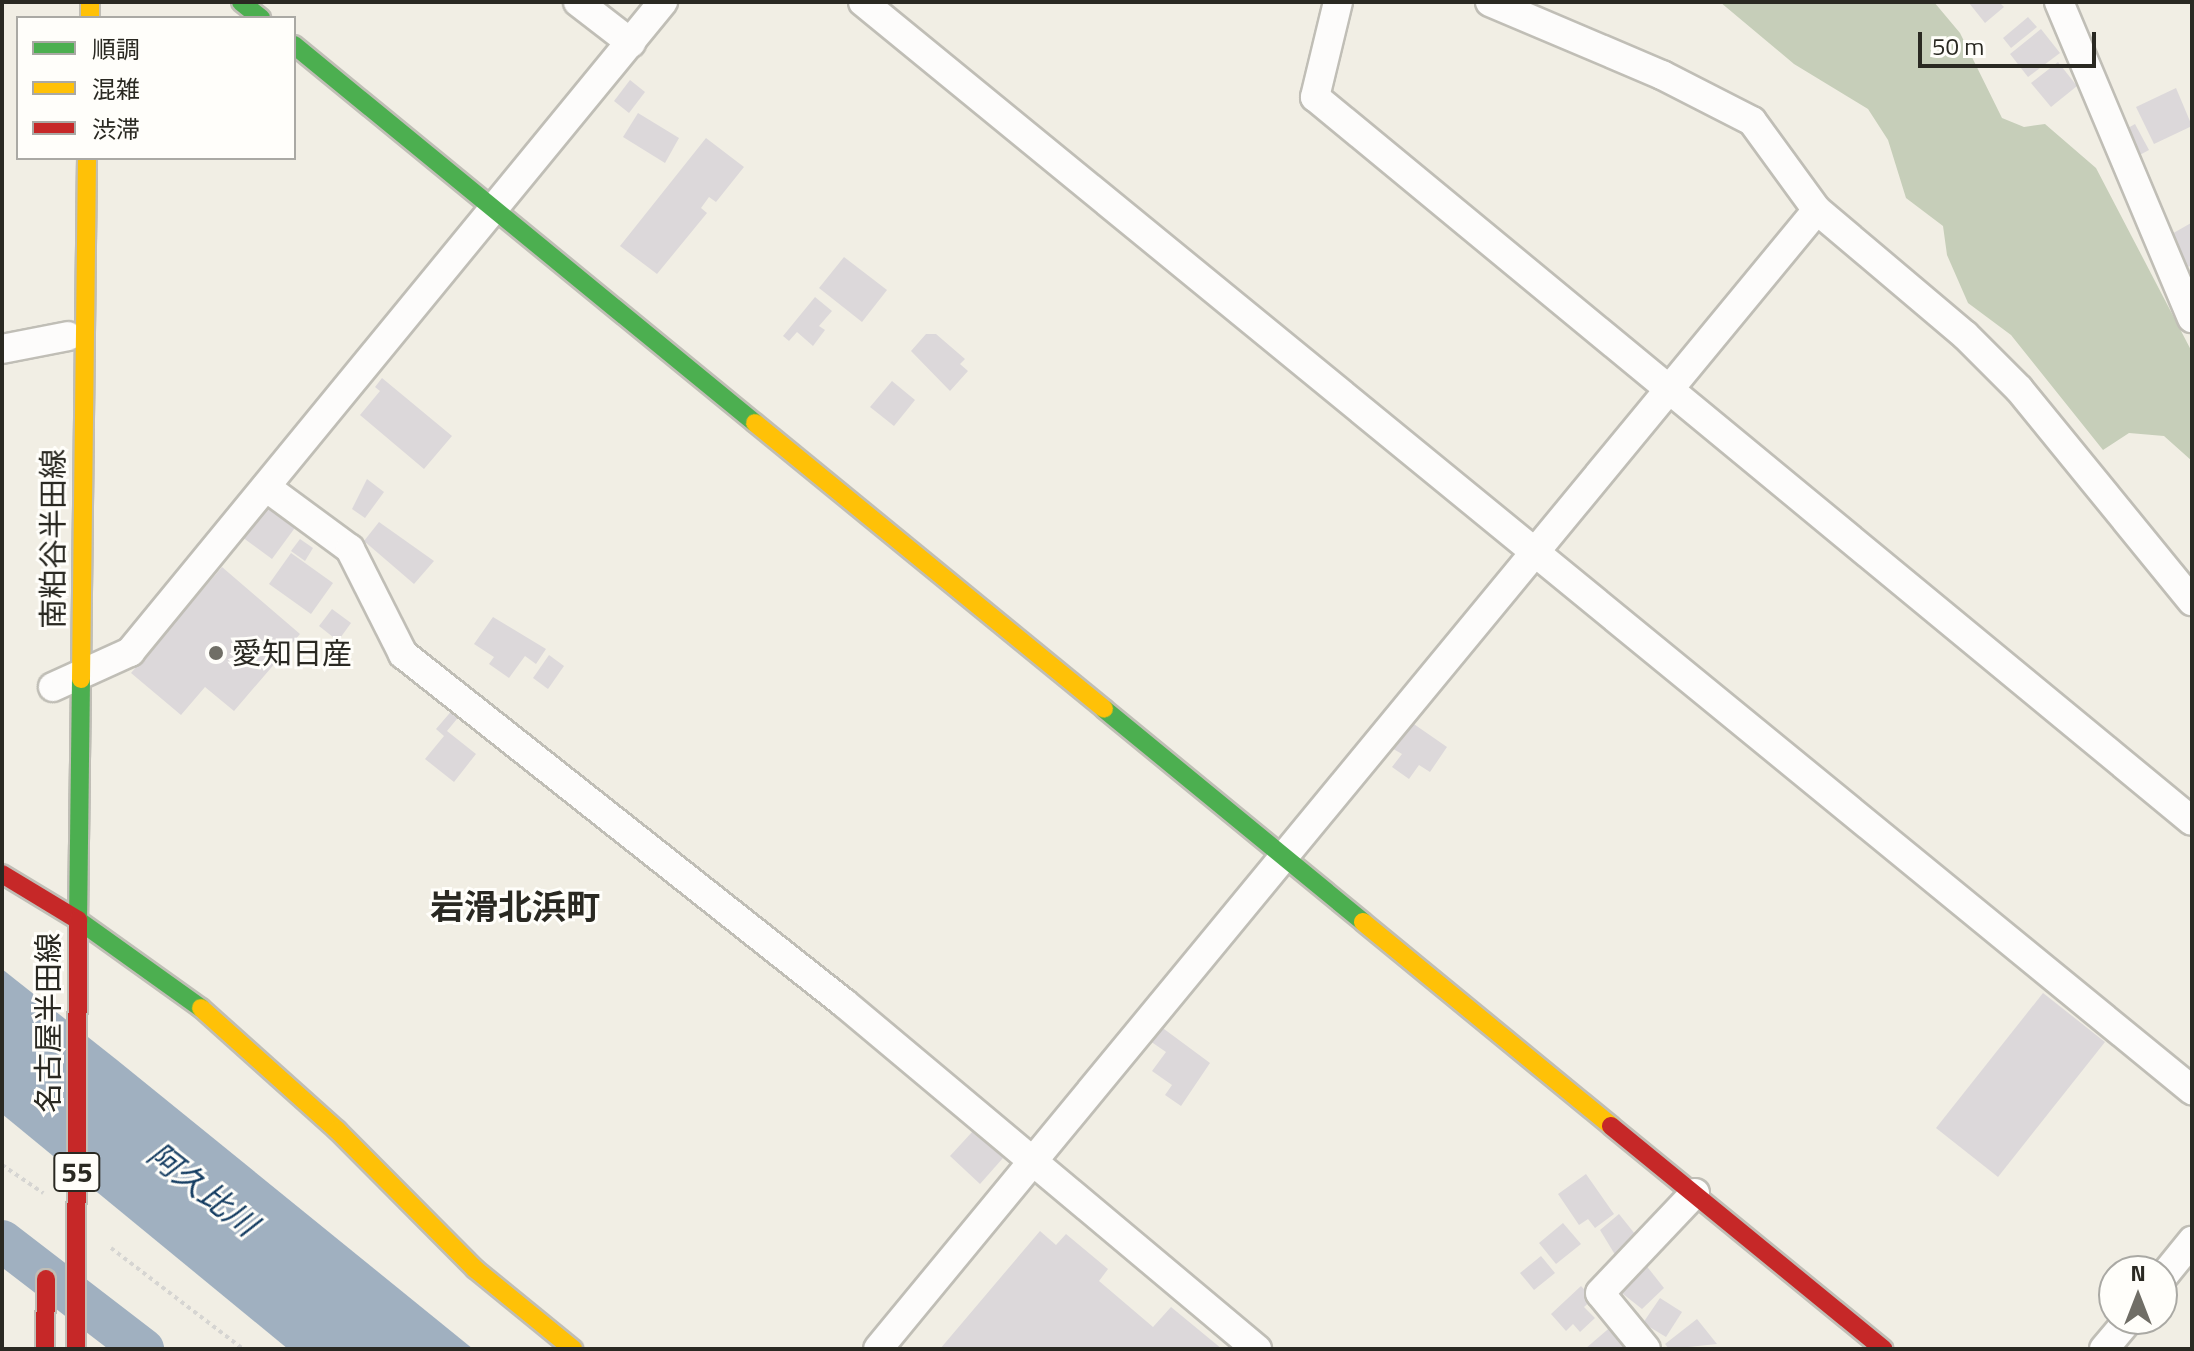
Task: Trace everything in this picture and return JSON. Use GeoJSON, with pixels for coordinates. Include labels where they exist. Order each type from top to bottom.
{"type":"FeatureCollection","features":[{"type":"Feature","properties":{"kind":"street"},"geometry":{"type":"LineString","coordinates":[[241,2],[258,16]]}},
{"type":"Feature","properties":{"kind":"street"},"geometry":{"type":"LineString","coordinates":[[578,2],[631,43]]}},
{"type":"Feature","properties":{"kind":"street"},"geometry":{"type":"LineString","coordinates":[[53,695],[80,674],[130,652],[663,2]]}},
{"type":"Feature","properties":{"kind":"street"},"geometry":{"type":"LineString","coordinates":[[863,2],[1539,549],[2192,1090]]}},
{"type":"Feature","properties":{"kind":"street"},"geometry":{"type":"LineString","coordinates":[[1338,2],[1315,97],[2192,821]]}},
{"type":"Feature","properties":{"kind":"street"},"geometry":{"type":"LineString","coordinates":[[1490,2],[1725,104],[1752,121],[1817,210],[1955,326],[2019,389],[2192,601]]}},
{"type":"Feature","properties":{"kind":"street"},"geometry":{"type":"LineString","coordinates":[[2059,2],[2192,318]]}},
{"type":"Feature","properties":{"kind":"street"},"geometry":{"type":"LineString","coordinates":[[296,47],[496,207],[1883,1349]]}},
{"type":"Feature","properties":{"kind":"street","name":"南粕谷半田線"},"geometry":{"type":"LineString","coordinates":[[62,480],[72,160]]}},
{"type":"Feature","properties":{"kind":"street","name":"南粕谷半田線"},"geometry":{"type":"LineString","coordinates":[[78,920],[87,160]]}},
{"type":"Feature","properties":{"kind":"street"},"geometry":{"type":"LineString","coordinates":[[878,1349],[1539,549],[1665,389],[1817,210]]}},
{"type":"Feature","properties":{"kind":"street"},"geometry":{"type":"LineString","coordinates":[[2,349],[68,336]]}},
{"type":"Feature","properties":{"kind":"street"},"geometry":{"type":"LineString","coordinates":[[266,487],[350,549],[403,654],[597,802],[1257,1349]]}},
{"type":"Feature","properties":{"kind":"street","name":"南粕谷半田線"},"geometry":{"type":"LineString","coordinates":[[53,695],[54,655]]}},
{"type":"Feature","properties":{"kind":"street"},"geometry":{"type":"LineString","coordinates":[[51,872],[51,903]]}},
{"type":"Feature","properties":{"kind":"street","name":"名古屋半田線"},"geometry":{"type":"LineString","coordinates":[[2,874],[78,920],[76,1349]]}},
{"type":"Feature","properties":{"kind":"street","name":"名古屋半田線"},"geometry":{"type":"LineString","coordinates":[[51,903],[52,931]]}},
{"type":"Feature","properties":{"kind":"street"},"geometry":{"type":"LineString","coordinates":[[78,920],[211,1015],[337,1130],[475,1269],[573,1349]]}},
{"type":"Feature","properties":{"kind":"street"},"geometry":{"type":"LineString","coordinates":[[1646,1349],[1600,1293],[1695,1193]]}},
{"type":"Feature","properties":{"kind":"street"},"geometry":{"type":"LineString","coordinates":[[2178,1258],[2192,1241]]}},
{"type":"Feature","properties":{"kind":"street"},"geometry":{"type":"LineString","coordinates":[[45,1349],[47,1259]]}},
{"type":"Feature","properties":{"kind":"path"},"geometry":{"type":"LineString","coordinates":[[2,1165],[48,1195]]}},
{"type":"Feature","properties":{"kind":"path"},"geometry":{"type":"LineString","coordinates":[[102,1241],[243,1349]]}},
{"type":"Feature","properties":{"kind":"green space"},"geometry":{"type":"Polygon","coordinates":[[[1720,2],[1934,2],[1960,33],[2002,118],[2024,127],[2045,124],[2096,168],[2192,352],[2192,461],[2164,436],[2129,433],[2103,450],[2011,335],[1968,303],[1947,255],[1943,226],[1906,198],[1888,140],[1868,109],[1794,64],[1720,2]]]}},
{"type":"Feature","properties":{"kind":"water","name":"阿久比川"},"geometry":{"type":"Polygon","coordinates":[[[2,969],[473,1349],[288,1349],[2,1114],[2,969]]]}},
{"type":"Feature","properties":{"kind":"building"},"geometry":{"type":"Polygon","coordinates":[[[1999,2],[2004,7],[1985,23],[1969,3],[1999,2]]]}},
{"type":"Feature","properties":{"kind":"building"},"geometry":{"type":"Polygon","coordinates":[[[2028,17],[2037,27],[2011,48],[2003,38],[2028,17]]]}},
{"type":"Feature","properties":{"kind":"building"},"geometry":{"type":"Polygon","coordinates":[[[2041,29],[2060,53],[2028,77],[2010,54],[2041,29]]]}},
{"type":"Feature","properties":{"kind":"building"},"geometry":{"type":"Polygon","coordinates":[[[2058,62],[2077,86],[2051,107],[2031,83],[2058,62]]]}},
{"type":"Feature","properties":{"kind":"building"},"geometry":{"type":"Polygon","coordinates":[[[630,80],[645,92],[629,113],[614,101],[630,80]]]}},
{"type":"Feature","properties":{"kind":"building"},"geometry":{"type":"Polygon","coordinates":[[[2176,88],[2192,126],[2154,144],[2136,107],[2176,88]]]}},
{"type":"Feature","properties":{"kind":"building"},"geometry":{"type":"Polygon","coordinates":[[[638,113],[679,138],[665,163],[623,137],[638,113]]]}},
{"type":"Feature","properties":{"kind":"building"},"geometry":{"type":"Polygon","coordinates":[[[2135,124],[2149,150],[2134,158],[2121,132],[2135,124]]]}},
{"type":"Feature","properties":{"kind":"building"},"geometry":{"type":"Polygon","coordinates":[[[706,138],[744,167],[716,202],[709,197],[701,208],[707,213],[657,274],[620,246],[706,138]]]}},
{"type":"Feature","properties":{"kind":"building"},"geometry":{"type":"Polygon","coordinates":[[[2191,223],[2192,265],[2188,267],[2170,235],[2191,223]]]}},
{"type":"Feature","properties":{"kind":"building"},"geometry":{"type":"Polygon","coordinates":[[[844,257],[887,290],[862,322],[819,288],[844,257]]]}},
{"type":"Feature","properties":{"kind":"building"},"geometry":{"type":"Polygon","coordinates":[[[815,297],[832,311],[819,326],[825,330],[813,346],[797,332],[789,341],[783,336],[815,297]]]}},
{"type":"Feature","properties":{"kind":"building"},"geometry":{"type":"Polygon","coordinates":[[[926,334],[936,334],[965,359],[960,364],[968,371],[950,391],[911,351],[926,334]]]}},
{"type":"Feature","properties":{"kind":"building"},"geometry":{"type":"Polygon","coordinates":[[[382,378],[452,436],[424,469],[360,415],[380,391],[375,387],[382,378]]]}},
{"type":"Feature","properties":{"kind":"building"},"geometry":{"type":"Polygon","coordinates":[[[892,381],[915,400],[894,426],[870,407],[892,381]]]}},
{"type":"Feature","properties":{"kind":"building"},"geometry":{"type":"Polygon","coordinates":[[[367,479],[384,492],[365,518],[352,509],[367,479]]]}},
{"type":"Feature","properties":{"kind":"building"},"geometry":{"type":"Polygon","coordinates":[[[268,503],[297,525],[272,559],[242,537],[268,503]]]}},
{"type":"Feature","properties":{"kind":"building"},"geometry":{"type":"Polygon","coordinates":[[[379,522],[434,561],[414,584],[364,541],[379,522]]]}},
{"type":"Feature","properties":{"kind":"building"},"geometry":{"type":"Polygon","coordinates":[[[300,539],[313,548],[305,561],[291,551],[300,539]]]}},
{"type":"Feature","properties":{"kind":"building"},"geometry":{"type":"Polygon","coordinates":[[[291,553],[333,583],[311,614],[269,584],[291,553]]]}},
{"type":"Feature","properties":{"kind":"building","name":"愛知日産"},"geometry":{"type":"Polygon","coordinates":[[[222,567],[300,634],[234,711],[205,687],[181,715],[131,673],[222,567]]]}},
{"type":"Feature","properties":{"kind":"building"},"geometry":{"type":"Polygon","coordinates":[[[332,609],[351,623],[338,641],[319,626],[332,609]]]}},
{"type":"Feature","properties":{"kind":"building"},"geometry":{"type":"Polygon","coordinates":[[[493,617],[546,649],[536,664],[525,656],[509,678],[489,664],[494,657],[474,644],[493,617]]]}},
{"type":"Feature","properties":{"kind":"building"},"geometry":{"type":"Polygon","coordinates":[[[549,655],[564,666],[548,689],[533,678],[549,655]]]}},
{"type":"Feature","properties":{"kind":"building"},"geometry":{"type":"Polygon","coordinates":[[[454,708],[461,714],[447,731],[476,754],[454,782],[425,759],[444,736],[436,729],[454,708]]]}},
{"type":"Feature","properties":{"kind":"building"},"geometry":{"type":"Polygon","coordinates":[[[1408,720],[1447,747],[1430,772],[1419,765],[1409,779],[1392,767],[1402,754],[1390,747],[1408,720]]]}},
{"type":"Feature","properties":{"kind":"building"},"geometry":{"type":"Polygon","coordinates":[[[2043,993],[2105,1042],[1998,1177],[1936,1128],[2043,993]]]}},
{"type":"Feature","properties":{"kind":"building"},"geometry":{"type":"Polygon","coordinates":[[[1160,1026],[1210,1063],[1181,1106],[1165,1095],[1172,1085],[1152,1071],[1166,1052],[1150,1041],[1160,1026]]]}},
{"type":"Feature","properties":{"kind":"building"},"geometry":{"type":"Polygon","coordinates":[[[973,1131],[1003,1158],[980,1184],[950,1156],[973,1131]]]}},
{"type":"Feature","properties":{"kind":"building"},"geometry":{"type":"Polygon","coordinates":[[[1586,1174],[1614,1214],[1595,1228],[1588,1219],[1579,1225],[1558,1194],[1586,1174]]]}},
{"type":"Feature","properties":{"kind":"building"},"geometry":{"type":"Polygon","coordinates":[[[1619,1214],[1639,1239],[1617,1258],[1600,1230],[1619,1214]]]}},
{"type":"Feature","properties":{"kind":"building"},"geometry":{"type":"Polygon","coordinates":[[[1563,1223],[1581,1244],[1556,1264],[1539,1243],[1563,1223]]]}},
{"type":"Feature","properties":{"kind":"building"},"geometry":{"type":"Polygon","coordinates":[[[1040,1231],[1056,1245],[1066,1234],[1108,1269],[1099,1281],[1153,1327],[1171,1307],[1222,1349],[940,1349],[1040,1231]]]}},
{"type":"Feature","properties":{"kind":"building"},"geometry":{"type":"Polygon","coordinates":[[[1541,1256],[1555,1273],[1534,1290],[1520,1273],[1541,1256]]]}},
{"type":"Feature","properties":{"kind":"building"},"geometry":{"type":"Polygon","coordinates":[[[1645,1264],[1664,1288],[1642,1309],[1618,1290],[1645,1264]]]}},
{"type":"Feature","properties":{"kind":"building"},"geometry":{"type":"Polygon","coordinates":[[[1581,1286],[1593,1299],[1584,1307],[1595,1318],[1580,1332],[1573,1324],[1566,1331],[1551,1314],[1581,1286]]]}},
{"type":"Feature","properties":{"kind":"building"},"geometry":{"type":"Polygon","coordinates":[[[1660,1298],[1682,1312],[1666,1337],[1643,1323],[1660,1298]]]}},
{"type":"Feature","properties":{"kind":"building"},"geometry":{"type":"Polygon","coordinates":[[[1697,1319],[1717,1344],[1669,1349],[1665,1344],[1697,1319]]]}},
{"type":"Feature","properties":{"kind":"building"},"geometry":{"type":"Polygon","coordinates":[[[1614,1324],[1632,1349],[1585,1349],[1614,1324]]]}},
{"type":"Feature","properties":{"kind":"waterway"},"geometry":{"type":"LineString","coordinates":[[2,1241],[143,1349]]}},
{"type":"Feature","properties":{"kind":"traffic: fast"},"geometry":{"type":"LineString","coordinates":[[241,2],[258,16]]}},
{"type":"Feature","properties":{"kind":"traffic: fast"},"geometry":{"type":"LineString","coordinates":[[296,47],[755,423]]}},
{"type":"Feature","properties":{"kind":"traffic: fast"},"geometry":{"type":"LineString","coordinates":[[81,679],[78,920],[201,1008]]}},
{"type":"Feature","properties":{"kind":"traffic: fast"},"geometry":{"type":"LineString","coordinates":[[1104,709],[1363,922]]}},
{"type":"Feature","properties":{"kind":"traffic: slow"},"geometry":{"type":"LineString","coordinates":[[90,2],[90,16]]}},
{"type":"Feature","properties":{"kind":"traffic: slow"},"geometry":{"type":"LineString","coordinates":[[81,679],[87,160]]}},
{"type":"Feature","properties":{"kind":"traffic: slow"},"geometry":{"type":"LineString","coordinates":[[755,423],[1104,709]]}},
{"type":"Feature","properties":{"kind":"traffic: slow"},"geometry":{"type":"LineString","coordinates":[[1363,922],[1611,1126]]}},
{"type":"Feature","properties":{"kind":"traffic: slow"},"geometry":{"type":"LineString","coordinates":[[201,1008],[337,1130],[475,1269],[573,1349]]}},
{"type":"Feature","properties":{"kind":"traffic: jam"},"geometry":{"type":"LineString","coordinates":[[2,874],[78,920],[76,1349]]}},
{"type":"Feature","properties":{"kind":"traffic: jam"},"geometry":{"type":"LineString","coordinates":[[1611,1126],[1883,1349]]}},
{"type":"Feature","properties":{"kind":"traffic: jam"},"geometry":{"type":"LineString","coordinates":[[45,1349],[46,1279]]}},
{"type":"Feature","properties":{"kind":"place","name":"愛知日産"},"geometry":{"type":"Point","coordinates":[216,653]}},
{"type":"Feature","properties":{"kind":"district","name":"岩滑北浜町"},"geometry":{"type":"Point","coordinates":[515,907]}}]}
